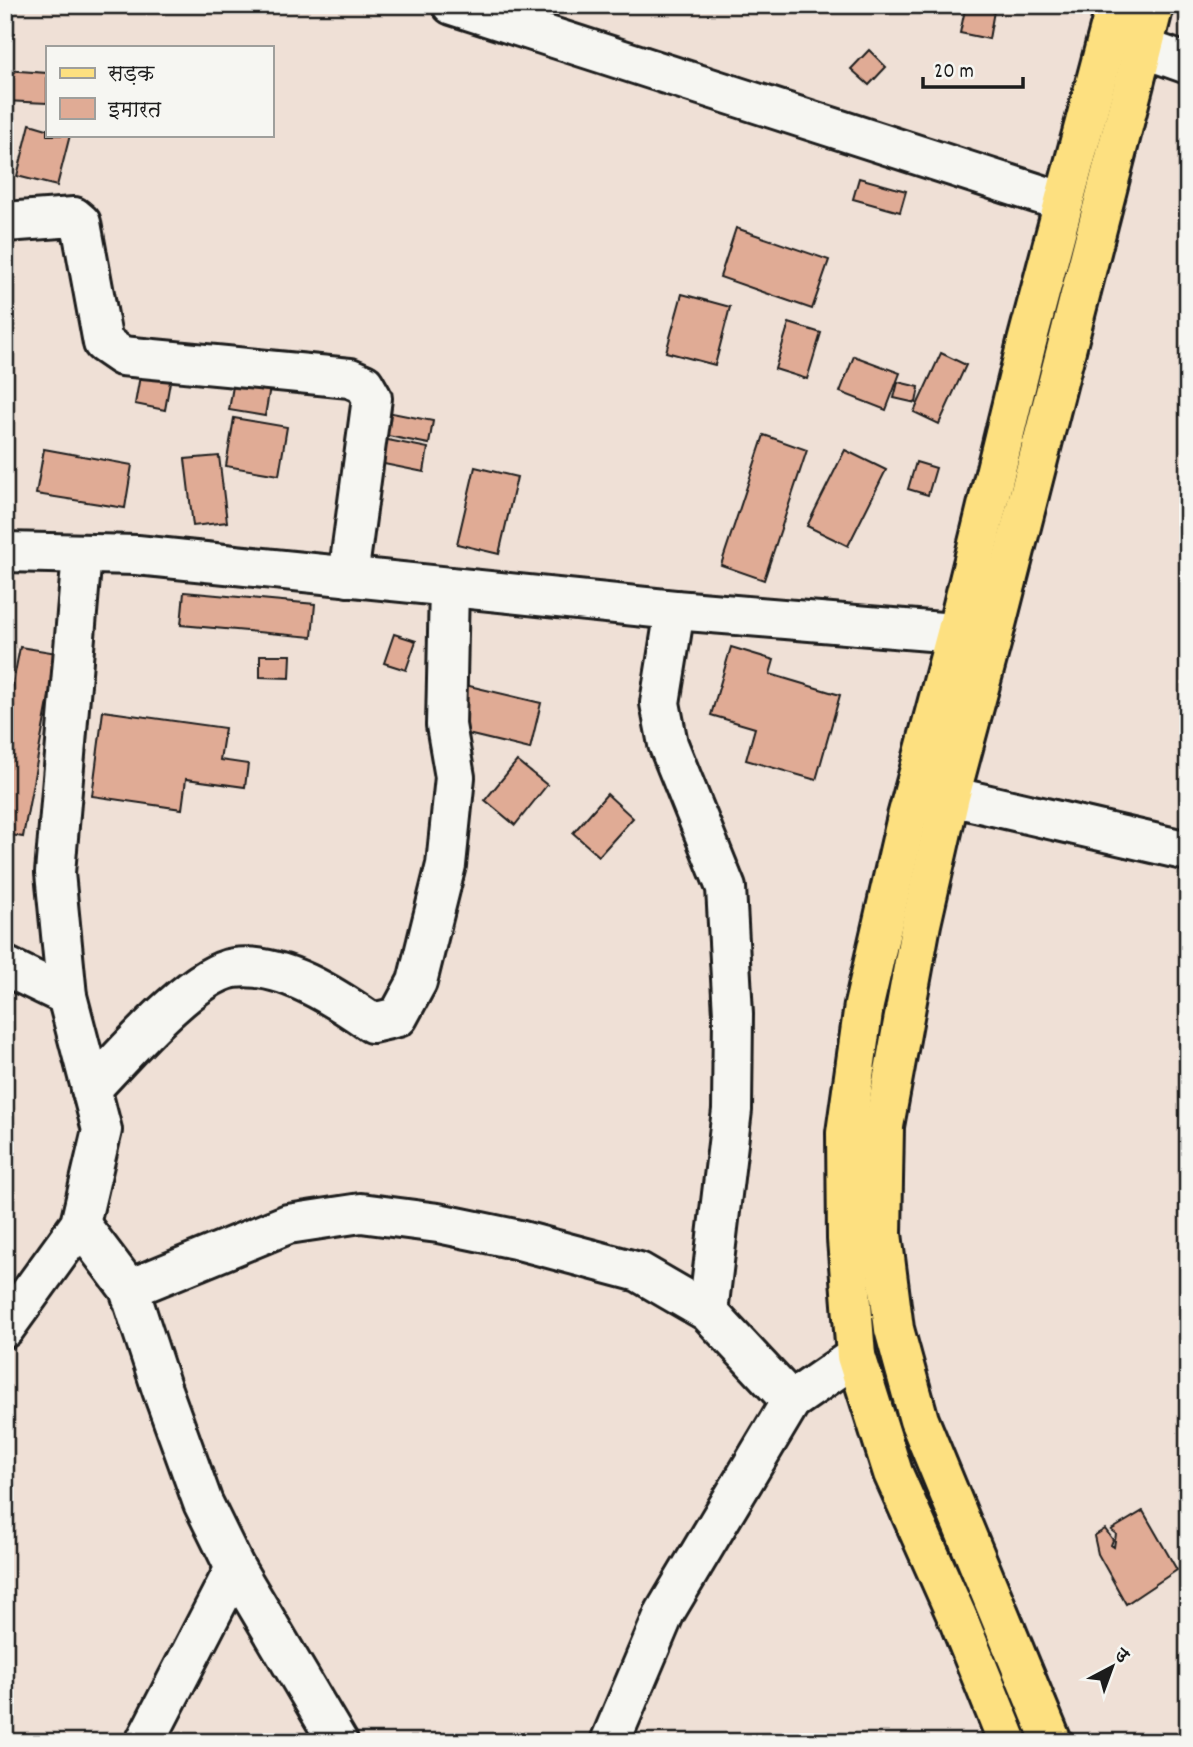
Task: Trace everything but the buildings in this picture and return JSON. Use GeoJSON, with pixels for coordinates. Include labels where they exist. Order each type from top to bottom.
{"type":"FeatureCollection","features":[{"type":"Feature","properties":{"kind":"main road"},"geometry":{"type":"LineString","coordinates":[[1052,1742],[919,1420],[894,1329],[882,1234],[884,1126],[921,924],[950,796],[974,635],[1023,355],[1116,5]]}},
{"type":"Feature","properties":{"kind":"main road"},"geometry":{"type":"LineString","coordinates":[[1008,1742],[959,1621],[893,1473],[856,1356],[847,1239],[846,1133],[864,1005],[907,817],[974,635],[1099,214],[1154,5]]}},
{"type":"Feature","properties":{"kind":"street"},"geometry":{"type":"LineString","coordinates":[[452,5],[1064,202]]}},
{"type":"Feature","properties":{"kind":"street"},"geometry":{"type":"LineString","coordinates":[[1143,48],[1188,64]]}},
{"type":"Feature","properties":{"kind":"street"},"geometry":{"type":"LineString","coordinates":[[5,222],[74,217],[81,223],[103,343],[122,356],[350,378],[365,384],[372,398],[348,577]]}},
{"type":"Feature","properties":{"kind":"street"},"geometry":{"type":"LineString","coordinates":[[6,549],[137,555],[675,610],[974,635]]}},
{"type":"Feature","properties":{"kind":"street"},"geometry":{"type":"LineString","coordinates":[[5,1328],[80,1224],[102,1130],[67,996],[55,873],[82,554]]}},
{"type":"Feature","properties":{"kind":"street"},"geometry":{"type":"LineString","coordinates":[[91,1089],[170,1009],[206,980],[234,968],[264,970],[299,979],[340,1000],[372,1023],[398,1017],[417,982],[446,865],[454,777],[446,725],[449,587]]}},
{"type":"Feature","properties":{"kind":"street"},"geometry":{"type":"LineString","coordinates":[[675,610],[660,703],[668,744],[726,888],[733,1014],[732,1111],[708,1312]]}},
{"type":"Feature","properties":{"kind":"street"},"geometry":{"type":"LineString","coordinates":[[950,796],[1188,851]]}},
{"type":"Feature","properties":{"kind":"street"},"geometry":{"type":"LineString","coordinates":[[5,966],[67,996]]}},
{"type":"Feature","properties":{"kind":"street"},"geometry":{"type":"LineString","coordinates":[[129,1289],[288,1224],[361,1213],[438,1223],[639,1272],[708,1312],[791,1401]]}},
{"type":"Feature","properties":{"kind":"street"},"geometry":{"type":"LineString","coordinates":[[80,1224],[129,1289],[203,1503],[235,1568],[338,1742]]}},
{"type":"Feature","properties":{"kind":"street"},"geometry":{"type":"LineString","coordinates":[[610,1742],[665,1612],[791,1401],[856,1356]]}},
{"type":"Feature","properties":{"kind":"street"},"geometry":{"type":"LineString","coordinates":[[145,1742],[235,1568]]}}]}
